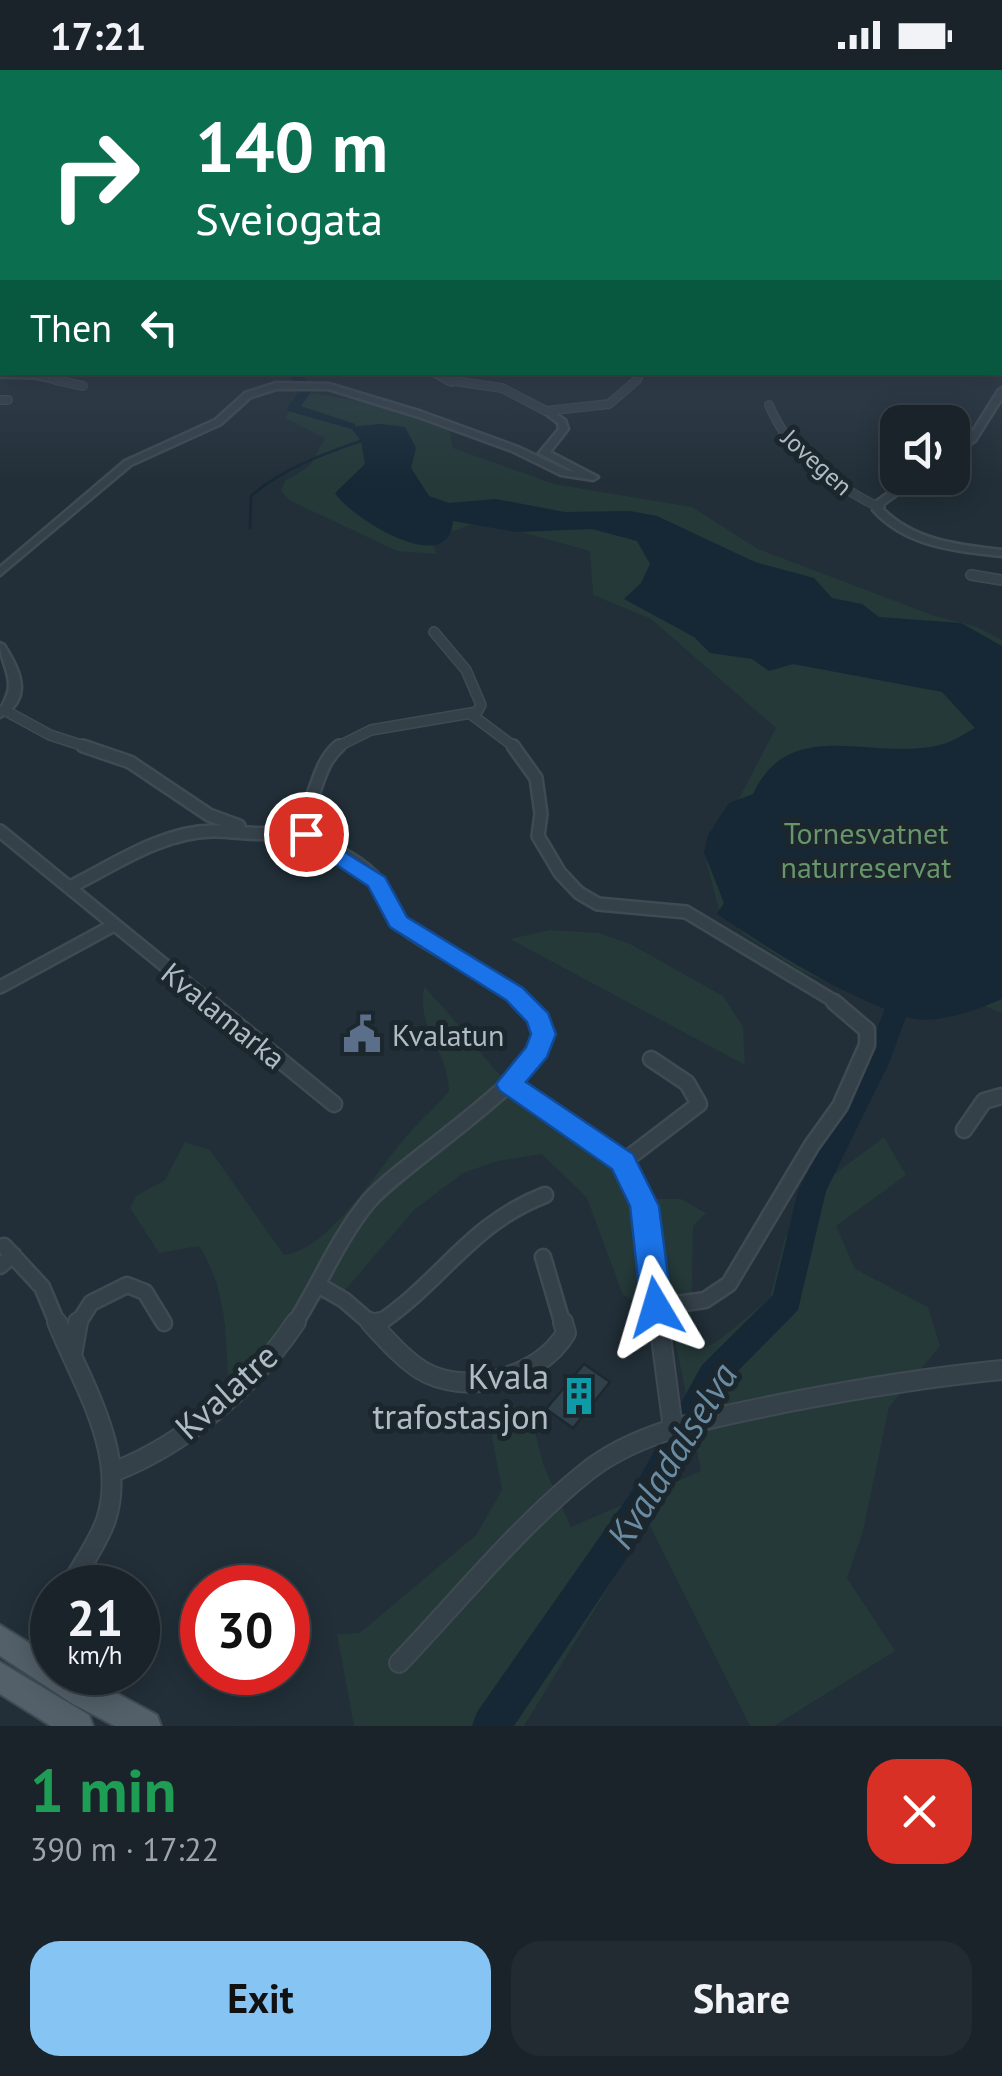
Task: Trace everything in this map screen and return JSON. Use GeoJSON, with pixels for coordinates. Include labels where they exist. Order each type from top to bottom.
{"type":"FeatureCollection","features":[{"type":"Feature","properties":{"kind":"main road"},"geometry":{"type":"LineString","coordinates":[[0,1639],[83,1694],[146,1726]]}},
{"type":"Feature","properties":{"kind":"main road"},"geometry":{"type":"LineString","coordinates":[[0,1676],[78,1726]]}},
{"type":"Feature","properties":{"kind":"street"},"geometry":{"type":"LineString","coordinates":[[20,375],[84,386]]}},
{"type":"Feature","properties":{"kind":"street"},"geometry":{"type":"LineString","coordinates":[[62,381],[76,375]]}},
{"type":"Feature","properties":{"kind":"street"},"geometry":{"type":"LineString","coordinates":[[0,572],[141,454],[218,422],[253,393],[302,385],[315,385],[419,414],[514,449],[564,473],[593,476],[544,452],[564,429],[562,422],[546,411],[502,388],[454,384],[437,375]]}},
{"type":"Feature","properties":{"kind":"street"},"geometry":{"type":"LineString","coordinates":[[546,411],[609,404],[639,378]]}},
{"type":"Feature","properties":{"kind":"street"},"geometry":{"type":"LineString","coordinates":[[970,440],[1002,391]]}},
{"type":"Feature","properties":{"kind":"street","name":"Jovegen"},"geometry":{"type":"LineString","coordinates":[[770,405],[784,439],[837,486],[878,507],[888,520],[922,538],[1002,554]]}},
{"type":"Feature","properties":{"kind":"street","name":"Jovegen"},"geometry":{"type":"LineString","coordinates":[[878,507],[893,495]]}},
{"type":"Feature","properties":{"kind":"street"},"geometry":{"type":"LineString","coordinates":[[971,576],[1002,580]]}},
{"type":"Feature","properties":{"kind":"street"},"geometry":{"type":"LineString","coordinates":[[70,887],[166,840],[205,831],[262,833],[292,826],[305,816],[316,770],[341,744],[384,726],[472,715],[481,705],[476,691],[458,658],[434,632]]}},
{"type":"Feature","properties":{"kind":"street"},"geometry":{"type":"LineString","coordinates":[[0,647],[17,682],[14,701],[2,711],[50,735],[130,762],[209,815],[262,833]]}},
{"type":"Feature","properties":{"kind":"street"},"geometry":{"type":"LineString","coordinates":[[472,715],[514,744],[538,776],[542,818],[538,836],[544,851],[579,893],[598,904],[686,912],[846,1008],[867,1030],[868,1045],[840,1106],[812,1145],[729,1284],[705,1300],[656,1307]]}},
{"type":"Feature","properties":{"kind":"street","name":"Kvalamarka"},"geometry":{"type":"LineString","coordinates":[[0,831],[334,1104]]}},
{"type":"Feature","properties":{"kind":"street","name":"Kvalatre"},"geometry":{"type":"LineString","coordinates":[[113,1472],[148,1459],[220,1402],[280,1344],[358,1214],[381,1187],[509,1084],[538,1051],[544,1034],[539,1019],[515,994],[398,922],[377,882],[306,834]]}},
{"type":"Feature","properties":{"kind":"street"},"geometry":{"type":"LineString","coordinates":[[0,987],[114,925]]}},
{"type":"Feature","properties":{"kind":"street"},"geometry":{"type":"LineString","coordinates":[[623,1162],[699,1104],[690,1085],[651,1059]]}},
{"type":"Feature","properties":{"kind":"street"},"geometry":{"type":"LineString","coordinates":[[509,1084],[623,1162],[644,1206],[673,1430]]}},
{"type":"Feature","properties":{"kind":"street"},"geometry":{"type":"LineString","coordinates":[[964,1130],[984,1101],[1002,1096]]}},
{"type":"Feature","properties":{"kind":"street"},"geometry":{"type":"LineString","coordinates":[[374,1326],[413,1300],[487,1220],[512,1205],[546,1195]]}},
{"type":"Feature","properties":{"kind":"street"},"geometry":{"type":"LineString","coordinates":[[6,1256],[42,1287],[102,1428],[113,1472],[106,1522],[82,1565]]}},
{"type":"Feature","properties":{"kind":"street"},"geometry":{"type":"LineString","coordinates":[[318,1284],[348,1298],[402,1358],[426,1374],[464,1381],[496,1379],[521,1371],[553,1352],[566,1333],[543,1257]]}},
{"type":"Feature","properties":{"kind":"street"},"geometry":{"type":"LineString","coordinates":[[72,1360],[82,1312],[123,1286],[144,1290],[164,1323]]}},
{"type":"Feature","properties":{"kind":"street"},"geometry":{"type":"LineString","coordinates":[[399,1663],[587,1472],[622,1450],[673,1430],[904,1380],[1002,1370]]}},
{"type":"Feature","properties":{"kind":"green space","name":"Tornesvatnet naturreservat"},"geometry":{"type":"Polygon","coordinates":[[[301,392],[413,414],[449,428],[453,448],[554,484],[692,507],[758,549],[932,615],[977,627],[1002,640],[1002,1013],[979,1004],[903,1013],[801,971],[744,934],[719,909],[706,861],[776,728],[651,619],[593,595],[590,551],[481,521],[418,544],[433,544],[436,554],[397,551],[291,501],[281,491],[285,481],[310,466],[325,438],[285,418],[301,392]]]}},
{"type":"Feature","properties":{"kind":"green space"},"geometry":{"type":"Polygon","coordinates":[[[550,930],[599,933],[630,944],[723,996],[743,1027],[745,1065],[510,939],[550,930]]]}},
{"type":"Feature","properties":{"kind":"green space"},"geometry":{"type":"Polygon","coordinates":[[[424,987],[505,1080],[550,1120],[653,1199],[681,1199],[706,1213],[693,1226],[691,1332],[698,1351],[718,1341],[770,1298],[785,1238],[812,1191],[884,1137],[906,1175],[836,1226],[855,1269],[928,1307],[940,1346],[889,1407],[863,1531],[847,1578],[895,1651],[774,1726],[750,1726],[648,1522],[524,1726],[354,1726],[337,1634],[360,1633],[476,1535],[502,1490],[490,1427],[515,1405],[533,1423],[543,1464],[571,1527],[701,1471],[671,1319],[623,1295],[587,1198],[542,1154],[498,1161],[463,1173],[414,1210],[347,1288],[318,1302],[244,1377],[228,1381],[220,1294],[199,1246],[159,1253],[130,1208],[136,1196],[165,1180],[185,1142],[210,1150],[284,1255],[302,1250],[319,1238],[354,1203],[399,1145],[449,1091],[444,1064],[425,1017],[424,987]]]}},
{"type":"Feature","properties":{"kind":"water","name":"Tornesvatnet naturreservat"},"geometry":{"type":"Polygon","coordinates":[[[350,427],[405,427],[416,448],[411,468],[429,496],[449,503],[496,499],[565,512],[630,511],[657,516],[755,562],[814,578],[832,598],[862,604],[879,617],[961,623],[1002,646],[1002,999],[968,1012],[929,1020],[906,1017],[856,996],[785,958],[717,914],[724,903],[704,852],[708,835],[729,803],[753,794],[769,770],[788,755],[835,746],[914,749],[940,745],[975,728],[942,692],[793,664],[769,671],[752,659],[710,653],[694,637],[624,599],[641,583],[650,564],[637,541],[592,529],[517,532],[453,521],[447,538],[435,545],[398,538],[359,516],[335,493],[365,464],[361,441],[350,427]]]}},
{"type":"Feature","properties":{"kind":"building","name":"Kvala trafostasjon"},"geometry":{"type":"Polygon","coordinates":[[[584,1364],[610,1382],[573,1428],[546,1409],[584,1364]]]}},
{"type":"Feature","properties":{"kind":"waterway"},"geometry":{"type":"LineString","coordinates":[[294,375],[308,388],[293,408],[350,427]]}},
{"type":"Feature","properties":{"kind":"waterway"},"geometry":{"type":"LineString","coordinates":[[250,528],[251,496],[303,463],[361,441]]}},
{"type":"Feature","properties":{"kind":"waterway","name":"Kvaladalselva"},"geometry":{"type":"LineString","coordinates":[[491,1726],[644,1503],[713,1375],[787,1301],[812,1191],[877,1061],[896,1011]]}},
{"type":"Feature","properties":{"kind":"place","name":"Kvalatun"},"geometry":{"type":"Point","coordinates":[362,1034]}},
{"type":"Feature","properties":{"kind":"place","name":"Kvala trafostasjon"},"geometry":{"type":"Point","coordinates":[579,1396]}},
{"type":"Feature","properties":{"kind":"route"},"geometry":{"type":"LineString","coordinates":[[306,834],[377,882],[398,922],[515,994],[539,1019],[544,1034],[538,1051],[509,1084],[623,1162],[644,1206],[656,1307]]}}]}
